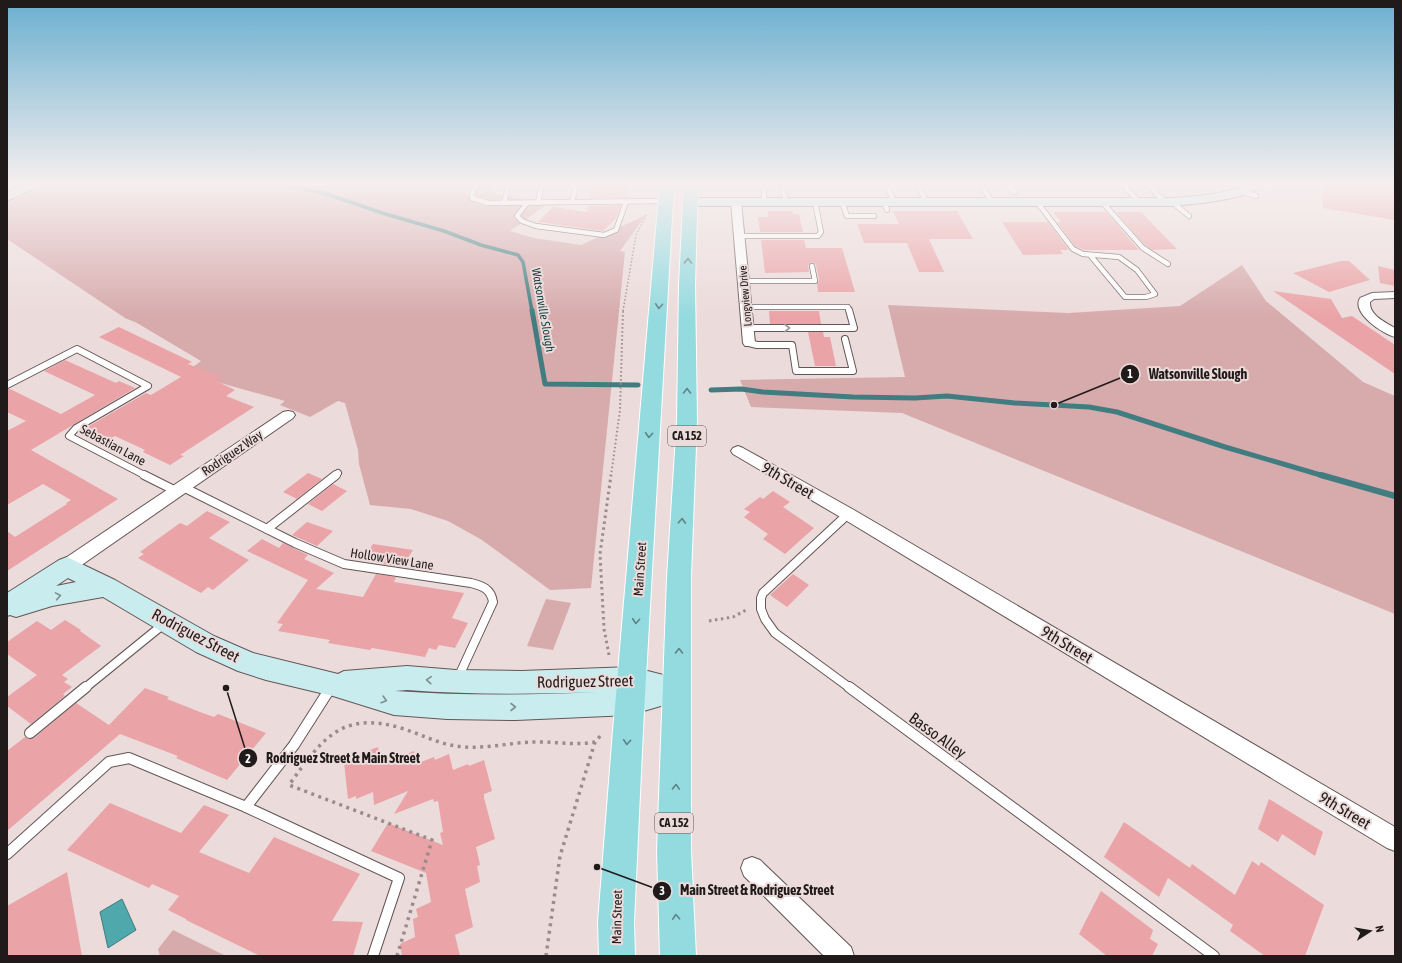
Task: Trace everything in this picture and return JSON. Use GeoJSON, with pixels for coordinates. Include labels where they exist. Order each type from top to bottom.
{"type":"FeatureCollection","features":[{"type":"Feature","properties":{"kind":"main road","name":"Main Street"},"geometry":{"type":"LineString","coordinates":[[617,956],[616,922],[658,228]]}},
{"type":"Feature","properties":{"kind":"main road","name":"CA 152"},"geometry":{"type":"LineString","coordinates":[[678,956],[674,851],[679,577],[688,420],[687,285],[689,228]]}},
{"type":"Feature","properties":{"kind":"street","name":"Longview Drive"},"geometry":{"type":"LineString","coordinates":[[738,228],[749,343]]}},
{"type":"Feature","properties":{"kind":"street"},"geometry":{"type":"LineString","coordinates":[[1395,295],[1372,296],[1364,300],[1363,304],[1366,312],[1395,333]]}},
{"type":"Feature","properties":{"kind":"street","name":"Rodriguez Way"},"geometry":{"type":"LineString","coordinates":[[179,489],[288,415]]}},
{"type":"Feature","properties":{"kind":"street","name":"9th Street"},"geometry":{"type":"LineString","coordinates":[[738,451],[848,514],[1395,840]]}},
{"type":"Feature","properties":{"kind":"street"},"geometry":{"type":"LineString","coordinates":[[7,606],[179,489]]}},
{"type":"Feature","properties":{"kind":"street","name":"Rodriguez Street"},"geometry":{"type":"LineString","coordinates":[[67,566],[107,587],[205,644],[247,663],[266,669],[333,684],[394,703],[447,707],[516,708],[631,691]]}},
{"type":"Feature","properties":{"kind":"street"},"geometry":{"type":"LineString","coordinates":[[7,611],[52,596],[107,587]]}},
{"type":"Feature","properties":{"kind":"street","name":"Rodriguez Street"},"geometry":{"type":"LineString","coordinates":[[333,684],[407,678],[456,682],[521,682],[631,691],[678,690]]}},
{"type":"Feature","properties":{"kind":"street"},"geometry":{"type":"LineString","coordinates":[[752,868],[842,956]]}},
{"type":"Feature","properties":{"kind":"lane"},"geometry":{"type":"LineString","coordinates":[[551,228],[604,235],[616,230],[617,228]]}},
{"type":"Feature","properties":{"kind":"lane"},"geometry":{"type":"LineString","coordinates":[[739,236],[812,237],[818,236],[821,232],[820,228]]}},
{"type":"Feature","properties":{"kind":"lane"},"geometry":{"type":"LineString","coordinates":[[1057,228],[1073,249],[1083,254],[1119,257],[1137,270],[1155,294],[1146,297],[1125,297],[1090,255]]}},
{"type":"Feature","properties":{"kind":"lane"},"geometry":{"type":"LineString","coordinates":[[1125,228],[1143,248],[1168,264]]}},
{"type":"Feature","properties":{"kind":"lane"},"geometry":{"type":"LineString","coordinates":[[744,281],[814,281],[812,266]]}},
{"type":"Feature","properties":{"kind":"lane"},"geometry":{"type":"LineString","coordinates":[[746,307],[848,307],[854,328],[748,328]]}},
{"type":"Feature","properties":{"kind":"lane"},"geometry":{"type":"LineString","coordinates":[[749,343],[757,345],[792,345],[796,371],[853,371],[845,339]]}},
{"type":"Feature","properties":{"kind":"lane","name":"Sebastian Lane"},"geometry":{"type":"LineString","coordinates":[[7,385],[77,350],[148,386],[76,428],[69,436],[179,489]]}},
{"type":"Feature","properties":{"kind":"lane"},"geometry":{"type":"LineString","coordinates":[[267,529],[338,473]]}},
{"type":"Feature","properties":{"kind":"lane","name":"Hollow View Lane"},"geometry":{"type":"LineString","coordinates":[[179,489],[344,564],[471,583],[488,589],[493,597],[491,608],[456,682]]}},
{"type":"Feature","properties":{"kind":"lane"},"geometry":{"type":"LineString","coordinates":[[759,603],[763,593],[848,514]]}},
{"type":"Feature","properties":{"kind":"lane","name":"Basso Alley"},"geometry":{"type":"LineString","coordinates":[[759,603],[764,618],[769,626],[785,641],[1214,956]]}},
{"type":"Feature","properties":{"kind":"lane"},"geometry":{"type":"LineString","coordinates":[[30,733],[167,621]]}},
{"type":"Feature","properties":{"kind":"lane"},"geometry":{"type":"LineString","coordinates":[[246,807],[294,745],[333,684]]}},
{"type":"Feature","properties":{"kind":"lane"},"geometry":{"type":"LineString","coordinates":[[7,854],[109,762],[129,758],[246,807],[399,878],[374,956]]}},
{"type":"Feature","properties":{"kind":"path"},"geometry":{"type":"LineString","coordinates":[[609,655],[604,629],[600,554],[620,410],[623,307],[636,235],[641,228]]}},
{"type":"Feature","properties":{"kind":"path"},"geometry":{"type":"LineString","coordinates":[[709,621],[733,618],[759,603]]}},
{"type":"Feature","properties":{"kind":"path"},"geometry":{"type":"LineString","coordinates":[[396,956],[432,840],[289,785],[323,741],[331,734],[348,726],[365,722],[386,725],[442,742],[468,747],[534,742],[574,745],[595,742]]}},
{"type":"Feature","properties":{"kind":"path"},"geometry":{"type":"LineString","coordinates":[[546,956],[560,856],[595,742],[606,730]]}},
{"type":"Feature","properties":{"kind":"shaded area"},"geometry":{"type":"Polygon","coordinates":[[[7,228],[514,228],[510,231],[534,238],[581,245],[618,228],[637,228],[620,251],[625,252],[591,588],[550,590],[482,540],[448,521],[411,509],[370,505],[359,464],[358,450],[345,403],[338,401],[310,417],[280,405],[285,401],[185,373],[201,361],[137,323],[125,318],[7,239],[7,228]]]}},
{"type":"Feature","properties":{"kind":"shaded area"},"geometry":{"type":"Polygon","coordinates":[[[1242,265],[1266,301],[1363,382],[1395,396],[1395,614],[902,413],[751,407],[740,380],[905,377],[888,305],[1068,313],[1180,306],[1242,265]]]}},
{"type":"Feature","properties":{"kind":"shaded area"},"geometry":{"type":"Polygon","coordinates":[[[546,599],[571,603],[553,650],[527,646],[546,599]]]}},
{"type":"Feature","properties":{"kind":"shaded area"},"geometry":{"type":"Polygon","coordinates":[[[173,930],[226,956],[160,956],[158,949],[173,930]]]}},
{"type":"Feature","properties":{"kind":"water"},"geometry":{"type":"Polygon","coordinates":[[[122,899],[136,930],[108,948],[100,912],[122,899]]]}},
{"type":"Feature","properties":{"kind":"building"},"geometry":{"type":"Polygon","coordinates":[[[581,228],[606,228],[603,231],[581,228]]]}},
{"type":"Feature","properties":{"kind":"building"},"geometry":{"type":"Polygon","coordinates":[[[759,228],[802,228],[803,232],[760,232],[759,228]]]}},
{"type":"Feature","properties":{"kind":"building"},"geometry":{"type":"Polygon","coordinates":[[[858,228],[967,228],[973,239],[929,239],[944,272],[919,272],[907,243],[864,243],[858,228]]]}},
{"type":"Feature","properties":{"kind":"building"},"geometry":{"type":"Polygon","coordinates":[[[1006,228],[1052,228],[1069,250],[1060,250],[1063,254],[1023,255],[1006,228]]]}},
{"type":"Feature","properties":{"kind":"building"},"geometry":{"type":"Polygon","coordinates":[[[1061,228],[1120,228],[1139,250],[1084,250],[1075,246],[1061,228]]]}},
{"type":"Feature","properties":{"kind":"building"},"geometry":{"type":"Polygon","coordinates":[[[1130,228],[1157,228],[1177,249],[1152,250],[1145,245],[1130,228]]]}},
{"type":"Feature","properties":{"kind":"building"},"geometry":{"type":"Polygon","coordinates":[[[761,240],[804,240],[806,248],[842,248],[855,292],[818,292],[817,284],[819,280],[816,265],[813,262],[808,265],[809,272],[765,273],[761,240]]]}},
{"type":"Feature","properties":{"kind":"building"},"geometry":{"type":"Polygon","coordinates":[[[1341,261],[1349,261],[1370,280],[1329,292],[1293,273],[1341,261]]]}},
{"type":"Feature","properties":{"kind":"building"},"geometry":{"type":"Polygon","coordinates":[[[1378,266],[1395,270],[1395,286],[1380,283],[1378,266]]]}},
{"type":"Feature","properties":{"kind":"building"},"geometry":{"type":"Polygon","coordinates":[[[1273,291],[1331,299],[1342,318],[1352,316],[1395,345],[1395,374],[1273,291]]]}},
{"type":"Feature","properties":{"kind":"building"},"geometry":{"type":"Polygon","coordinates":[[[769,311],[819,311],[821,324],[770,324],[769,311]]]}},
{"type":"Feature","properties":{"kind":"building"},"geometry":{"type":"Polygon","coordinates":[[[119,327],[192,362],[188,364],[222,377],[216,381],[235,390],[226,396],[254,407],[180,455],[184,456],[170,465],[143,452],[145,450],[115,436],[106,441],[84,429],[146,393],[151,395],[181,377],[99,337],[119,327]]]}},
{"type":"Feature","properties":{"kind":"building"},"geometry":{"type":"Polygon","coordinates":[[[808,332],[823,332],[824,337],[830,337],[836,366],[815,366],[808,332]]]}},
{"type":"Feature","properties":{"kind":"building"},"geometry":{"type":"Polygon","coordinates":[[[65,360],[116,383],[119,381],[135,388],[31,450],[118,499],[7,571],[7,531],[15,537],[71,500],[43,484],[7,505],[7,431],[26,421],[7,412],[7,389],[10,389],[61,414],[95,395],[44,371],[65,360]]]}},
{"type":"Feature","properties":{"kind":"building"},"geometry":{"type":"Polygon","coordinates":[[[308,473],[322,479],[297,499],[283,492],[308,473]]]}},
{"type":"Feature","properties":{"kind":"building"},"geometry":{"type":"Polygon","coordinates":[[[333,484],[347,491],[322,511],[308,504],[333,484]]]}},
{"type":"Feature","properties":{"kind":"building"},"geometry":{"type":"Polygon","coordinates":[[[773,491],[790,502],[783,507],[814,528],[785,554],[763,539],[768,534],[744,517],[750,512],[744,509],[760,497],[763,499],[773,491]]]}},
{"type":"Feature","properties":{"kind":"building"},"geometry":{"type":"Polygon","coordinates":[[[207,511],[230,522],[209,538],[249,560],[213,590],[208,587],[201,593],[138,558],[144,554],[140,552],[180,523],[187,526],[207,511]]]}},
{"type":"Feature","properties":{"kind":"building"},"geometry":{"type":"Polygon","coordinates":[[[307,522],[333,531],[317,546],[292,535],[307,522]]]}},
{"type":"Feature","properties":{"kind":"building"},"geometry":{"type":"Polygon","coordinates":[[[262,539],[279,548],[283,543],[308,555],[304,559],[334,573],[316,589],[363,597],[376,574],[396,577],[394,582],[464,593],[452,618],[468,623],[455,648],[439,645],[436,650],[429,648],[425,657],[372,648],[370,650],[328,643],[330,640],[278,631],[283,624],[277,623],[308,580],[247,551],[262,539]]]}},
{"type":"Feature","properties":{"kind":"building"},"geometry":{"type":"Polygon","coordinates":[[[373,544],[413,550],[402,567],[383,564],[385,561],[364,558],[373,544]]]}},
{"type":"Feature","properties":{"kind":"building"},"geometry":{"type":"Polygon","coordinates":[[[793,574],[809,585],[787,607],[770,595],[793,574]]]}},
{"type":"Feature","properties":{"kind":"building"},"geometry":{"type":"Polygon","coordinates":[[[65,620],[81,630],[80,631],[101,646],[62,675],[68,679],[64,682],[72,687],[63,694],[65,696],[31,724],[7,706],[7,697],[37,675],[7,654],[7,642],[37,621],[51,630],[65,620]]]}},
{"type":"Feature","properties":{"kind":"building"},"geometry":{"type":"Polygon","coordinates":[[[145,688],[169,697],[167,699],[200,712],[214,717],[218,714],[266,733],[227,780],[176,758],[178,756],[120,734],[7,831],[7,751],[25,737],[28,739],[34,738],[76,703],[109,725],[145,688]]]}},
{"type":"Feature","properties":{"kind":"building"},"geometry":{"type":"Polygon","coordinates":[[[378,747],[380,761],[399,754],[399,757],[414,751],[416,764],[434,757],[435,760],[449,754],[453,770],[484,760],[492,791],[484,794],[484,798],[495,839],[476,847],[480,865],[477,866],[480,882],[465,889],[473,927],[455,935],[460,956],[402,956],[400,944],[415,937],[413,919],[418,917],[416,909],[431,902],[426,873],[371,851],[388,823],[443,845],[440,833],[443,832],[438,801],[434,802],[433,799],[394,814],[408,791],[374,805],[373,792],[356,799],[356,796],[348,799],[344,762],[359,757],[359,754],[378,747]]]}},
{"type":"Feature","properties":{"kind":"building"},"geometry":{"type":"Polygon","coordinates":[[[1269,799],[1323,832],[1315,856],[1282,834],[1278,842],[1258,829],[1269,799]]]}},
{"type":"Feature","properties":{"kind":"building"},"geometry":{"type":"Polygon","coordinates":[[[110,803],[181,833],[204,805],[229,815],[199,852],[249,873],[274,837],[360,874],[332,921],[363,922],[353,956],[260,956],[168,910],[179,896],[152,884],[149,888],[67,850],[110,803]]]}},
{"type":"Feature","properties":{"kind":"building"},"geometry":{"type":"Polygon","coordinates":[[[1124,822],[1190,868],[1192,864],[1235,895],[1252,861],[1259,866],[1261,862],[1324,905],[1305,956],[1265,956],[1230,931],[1233,925],[1168,878],[1159,897],[1104,857],[1124,822]]]}},
{"type":"Feature","properties":{"kind":"building"},"geometry":{"type":"Polygon","coordinates":[[[67,872],[82,956],[8,956],[7,906],[67,872]]]}},
{"type":"Feature","properties":{"kind":"building"},"geometry":{"type":"Polygon","coordinates":[[[1101,891],[1153,930],[1150,939],[1158,944],[1152,956],[1107,956],[1079,934],[1101,891]]]}},
{"type":"Feature","properties":{"kind":"waterway","name":"Watsonville Slough"},"geometry":{"type":"LineString","coordinates":[[433,228],[481,245],[518,255],[523,262],[532,311]]}},
{"type":"Feature","properties":{"kind":"waterway","name":"Watsonville Slough"},"geometry":{"type":"LineString","coordinates":[[532,310],[545,384],[638,385]]}},
{"type":"Feature","properties":{"kind":"waterway","name":"Watsonville Slough"},"geometry":{"type":"LineString","coordinates":[[711,390],[741,389],[763,392],[853,397],[915,398],[947,396],[1015,403],[1089,407],[1117,412],[1225,447],[1324,476]]}},
{"type":"Feature","properties":{"kind":"waterway","name":"Watsonville Slough"},"geometry":{"type":"LineString","coordinates":[[1321,475],[1395,496]]}},
{"type":"Feature","properties":{"kind":"place","name":"Watsonville Slough"},"geometry":{"type":"Point","coordinates":[1054,405]}},
{"type":"Feature","properties":{"kind":"place","name":"Rodriguez Street & Main Street"},"geometry":{"type":"Point","coordinates":[226,688]}},
{"type":"Feature","properties":{"kind":"place","name":"Main Street & Rodriguez Street"},"geometry":{"type":"Point","coordinates":[597,867]}}]}
